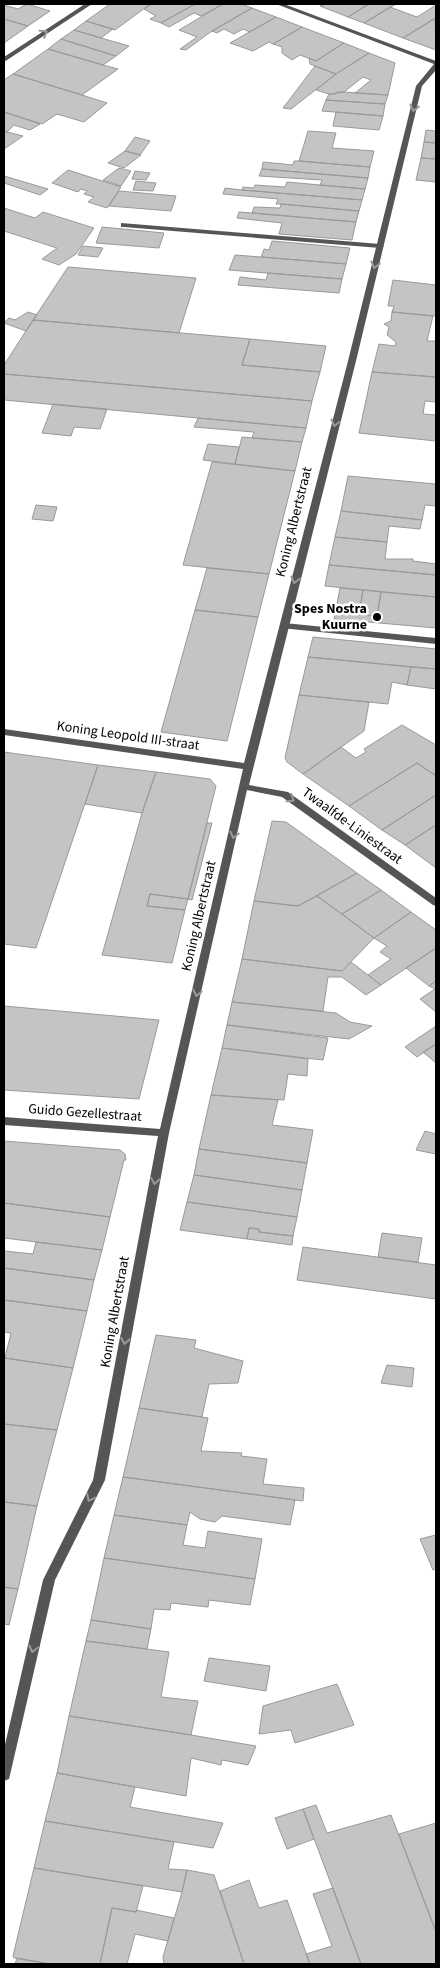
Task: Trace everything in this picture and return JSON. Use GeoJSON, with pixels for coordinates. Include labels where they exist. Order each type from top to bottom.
{"type":"FeatureCollection","features":[{"type":"Feature","properties":{"kind":"street"},"geometry":{"type":"LineString","coordinates":[[4,60],[89,4]]}},
{"type":"Feature","properties":{"kind":"street"},"geometry":{"type":"LineString","coordinates":[[278,4],[436,64]]}},
{"type":"Feature","properties":{"kind":"street","name":"Koning Albertstraat"},"geometry":{"type":"LineString","coordinates":[[4,1775],[49,1580],[99,1480],[164,1133],[245,787],[248,767],[420,86],[436,64]]}},
{"type":"Feature","properties":{"kind":"street"},"geometry":{"type":"LineString","coordinates":[[124,225],[380,246]]}},
{"type":"Feature","properties":{"kind":"street"},"geometry":{"type":"LineString","coordinates":[[284,626],[436,641]]}},
{"type":"Feature","properties":{"kind":"street","name":"Koning Leopold III-straat"},"geometry":{"type":"LineString","coordinates":[[4,732],[248,767]]}},
{"type":"Feature","properties":{"kind":"street","name":"Twaalfde-Liniestraat"},"geometry":{"type":"LineString","coordinates":[[245,787],[285,794],[436,903]]}},
{"type":"Feature","properties":{"kind":"street","name":"Guido Gezellestraat"},"geometry":{"type":"LineString","coordinates":[[4,1121],[164,1133]]}},
{"type":"Feature","properties":{"kind":"building"},"geometry":{"type":"Polygon","coordinates":[[[27,4],[50,11],[28,26],[4,19],[4,5],[18,9],[27,4]]]}},
{"type":"Feature","properties":{"kind":"building"},"geometry":{"type":"Polygon","coordinates":[[[110,4],[149,5],[115,30],[86,21],[110,4]]]}},
{"type":"Feature","properties":{"kind":"building"},"geometry":{"type":"Polygon","coordinates":[[[152,4],[195,4],[161,23],[150,19],[156,16],[144,9],[152,4]]]}},
{"type":"Feature","properties":{"kind":"building"},"geometry":{"type":"Polygon","coordinates":[[[195,4],[223,4],[201,16],[194,13],[169,27],[161,23],[195,4]]]}},
{"type":"Feature","properties":{"kind":"building"},"geometry":{"type":"Polygon","coordinates":[[[223,4],[241,4],[252,8],[209,33],[186,50],[180,49],[197,37],[179,30],[223,4]]]}},
{"type":"Feature","properties":{"kind":"building"},"geometry":{"type":"Polygon","coordinates":[[[326,4],[369,4],[348,17],[320,6],[326,4]]]}},
{"type":"Feature","properties":{"kind":"building"},"geometry":{"type":"Polygon","coordinates":[[[369,4],[396,4],[364,23],[348,17],[369,4]]]}},
{"type":"Feature","properties":{"kind":"building"},"geometry":{"type":"Polygon","coordinates":[[[436,5],[436,18],[403,38],[364,23],[390,7],[417,17],[436,5]]]}},
{"type":"Feature","properties":{"kind":"building"},"geometry":{"type":"Polygon","coordinates":[[[252,8],[276,17],[250,32],[243,29],[234,34],[224,29],[217,33],[212,31],[252,8]]]}},
{"type":"Feature","properties":{"kind":"building"},"geometry":{"type":"Polygon","coordinates":[[[276,17],[302,27],[273,44],[269,42],[253,51],[230,43],[276,17]]]}},
{"type":"Feature","properties":{"kind":"building"},"geometry":{"type":"Polygon","coordinates":[[[435,18],[436,50],[403,38],[435,18]]]}},
{"type":"Feature","properties":{"kind":"building"},"geometry":{"type":"Polygon","coordinates":[[[4,19],[28,26],[4,43],[4,19]]]}},
{"type":"Feature","properties":{"kind":"building"},"geometry":{"type":"Polygon","coordinates":[[[86,21],[113,29],[101,38],[74,30],[86,21]]]}},
{"type":"Feature","properties":{"kind":"building"},"geometry":{"type":"Polygon","coordinates":[[[302,27],[344,43],[316,61],[300,55],[292,60],[282,53],[282,47],[273,44],[302,27]]]}},
{"type":"Feature","properties":{"kind":"building"},"geometry":{"type":"Polygon","coordinates":[[[74,30],[129,46],[116,56],[61,39],[74,30]]]}},
{"type":"Feature","properties":{"kind":"building"},"geometry":{"type":"Polygon","coordinates":[[[61,39],[116,56],[103,65],[48,49],[61,39]]]}},
{"type":"Feature","properties":{"kind":"building"},"geometry":{"type":"Polygon","coordinates":[[[344,43],[369,53],[336,74],[310,64],[309,58],[316,61],[344,43]]]}},
{"type":"Feature","properties":{"kind":"building"},"geometry":{"type":"Polygon","coordinates":[[[48,49],[118,69],[82,95],[13,74],[48,49]]]}},
{"type":"Feature","properties":{"kind":"building"},"geometry":{"type":"Polygon","coordinates":[[[369,53],[395,63],[388,95],[355,93],[371,80],[363,77],[344,92],[329,94],[316,90],[336,74],[369,53]]]}},
{"type":"Feature","properties":{"kind":"building"},"geometry":{"type":"Polygon","coordinates":[[[315,66],[336,74],[291,109],[283,108],[315,66]]]}},
{"type":"Feature","properties":{"kind":"building"},"geometry":{"type":"Polygon","coordinates":[[[13,74],[107,103],[84,122],[57,114],[42,124],[4,112],[4,80],[13,74]]]}},
{"type":"Feature","properties":{"kind":"building"},"geometry":{"type":"Polygon","coordinates":[[[337,92],[388,95],[385,104],[326,100],[329,94],[336,94],[337,92]]]}},
{"type":"Feature","properties":{"kind":"building"},"geometry":{"type":"Polygon","coordinates":[[[326,100],[385,104],[383,116],[322,111],[326,100]]]}},
{"type":"Feature","properties":{"kind":"building"},"geometry":{"type":"Polygon","coordinates":[[[4,112],[40,124],[30,130],[14,125],[7,132],[4,131],[4,112]]]}},
{"type":"Feature","properties":{"kind":"building"},"geometry":{"type":"Polygon","coordinates":[[[336,112],[383,116],[379,130],[333,126],[336,112]]]}},
{"type":"Feature","properties":{"kind":"building"},"geometry":{"type":"Polygon","coordinates":[[[426,130],[436,131],[436,143],[424,142],[426,130]]]}},
{"type":"Feature","properties":{"kind":"building"},"geometry":{"type":"Polygon","coordinates":[[[4,131],[7,132],[23,136],[4,149],[4,131]]]}},
{"type":"Feature","properties":{"kind":"building"},"geometry":{"type":"Polygon","coordinates":[[[308,131],[336,133],[332,148],[374,151],[370,167],[299,161],[308,131]]]}},
{"type":"Feature","properties":{"kind":"building"},"geometry":{"type":"Polygon","coordinates":[[[135,137],[150,141],[140,155],[125,151],[135,137]]]}},
{"type":"Feature","properties":{"kind":"building"},"geometry":{"type":"Polygon","coordinates":[[[424,142],[436,143],[436,159],[421,158],[424,142]]]}},
{"type":"Feature","properties":{"kind":"building"},"geometry":{"type":"Polygon","coordinates":[[[125,151],[141,155],[124,168],[108,163],[125,151]]]}},
{"type":"Feature","properties":{"kind":"building"},"geometry":{"type":"Polygon","coordinates":[[[421,158],[436,159],[436,182],[416,180],[421,158]]]}},
{"type":"Feature","properties":{"kind":"building"},"geometry":{"type":"Polygon","coordinates":[[[294,161],[370,167],[368,178],[262,169],[263,162],[293,165],[294,161]]]}},
{"type":"Feature","properties":{"kind":"building"},"geometry":{"type":"Polygon","coordinates":[[[119,168],[131,171],[121,186],[103,180],[119,168]]]}},
{"type":"Feature","properties":{"kind":"building"},"geometry":{"type":"Polygon","coordinates":[[[262,169],[368,178],[365,189],[320,185],[322,180],[259,176],[262,169]]]}},
{"type":"Feature","properties":{"kind":"building"},"geometry":{"type":"Polygon","coordinates":[[[68,170],[121,187],[107,208],[88,202],[94,197],[84,194],[87,191],[81,189],[78,192],[52,183],[68,170]]]}},
{"type":"Feature","properties":{"kind":"building"},"geometry":{"type":"Polygon","coordinates":[[[135,171],[150,173],[146,180],[132,179],[135,171]]]}},
{"type":"Feature","properties":{"kind":"building"},"geometry":{"type":"Polygon","coordinates":[[[4,176],[48,189],[40,195],[4,183],[4,176]]]}},
{"type":"Feature","properties":{"kind":"building"},"geometry":{"type":"Polygon","coordinates":[[[136,181],[156,183],[153,191],[133,190],[136,181]]]}},
{"type":"Feature","properties":{"kind":"building"},"geometry":{"type":"Polygon","coordinates":[[[287,182],[365,189],[362,200],[242,190],[243,187],[254,188],[255,185],[285,187],[287,182]]]}},
{"type":"Feature","properties":{"kind":"building"},"geometry":{"type":"Polygon","coordinates":[[[225,188],[362,200],[359,211],[276,204],[278,199],[223,194],[225,188]]]}},
{"type":"Feature","properties":{"kind":"building"},"geometry":{"type":"Polygon","coordinates":[[[119,191],[176,196],[171,211],[109,206],[119,191]]]}},
{"type":"Feature","properties":{"kind":"building"},"geometry":{"type":"Polygon","coordinates":[[[281,204],[359,211],[356,222],[252,213],[254,207],[280,208],[281,204]]]}},
{"type":"Feature","properties":{"kind":"building"},"geometry":{"type":"Polygon","coordinates":[[[4,208],[35,218],[43,212],[94,228],[76,254],[59,265],[42,259],[57,248],[4,231],[4,208]]]}},
{"type":"Feature","properties":{"kind":"building"},"geometry":{"type":"Polygon","coordinates":[[[239,212],[356,222],[352,240],[279,234],[282,223],[237,218],[239,212]]]}},
{"type":"Feature","properties":{"kind":"building"},"geometry":{"type":"Polygon","coordinates":[[[102,227],[164,233],[159,248],[96,243],[102,227]]]}},
{"type":"Feature","properties":{"kind":"building"},"geometry":{"type":"Polygon","coordinates":[[[272,241],[350,248],[346,264],[261,257],[264,249],[269,250],[272,241]]]}},
{"type":"Feature","properties":{"kind":"building"},"geometry":{"type":"Polygon","coordinates":[[[83,246],[103,248],[98,257],[78,255],[83,246]]]}},
{"type":"Feature","properties":{"kind":"building"},"geometry":{"type":"Polygon","coordinates":[[[235,255],[346,264],[342,279],[229,270],[235,255]]]}},
{"type":"Feature","properties":{"kind":"building"},"geometry":{"type":"Polygon","coordinates":[[[68,267],[196,278],[179,333],[33,320],[68,267]]]}},
{"type":"Feature","properties":{"kind":"building"},"geometry":{"type":"Polygon","coordinates":[[[268,273],[342,279],[339,293],[238,285],[240,277],[266,280],[268,273]]]}},
{"type":"Feature","properties":{"kind":"building"},"geometry":{"type":"Polygon","coordinates":[[[393,280],[436,285],[436,316],[392,312],[394,306],[388,306],[393,280]]]}},
{"type":"Feature","properties":{"kind":"building"},"geometry":{"type":"Polygon","coordinates":[[[28,312],[37,315],[26,331],[4,323],[9,318],[15,320],[28,312]]]}},
{"type":"Feature","properties":{"kind":"building"},"geometry":{"type":"Polygon","coordinates":[[[392,312],[433,316],[427,341],[436,341],[436,377],[372,372],[379,344],[395,346],[396,342],[387,335],[389,327],[384,324],[391,321],[392,312]]]}},
{"type":"Feature","properties":{"kind":"building"},"geometry":{"type":"Polygon","coordinates":[[[33,320],[250,339],[242,365],[320,372],[312,401],[4,374],[4,365],[33,320]]]}},
{"type":"Feature","properties":{"kind":"building"},"geometry":{"type":"Polygon","coordinates":[[[250,339],[326,346],[320,372],[242,365],[250,339]]]}},
{"type":"Feature","properties":{"kind":"building"},"geometry":{"type":"Polygon","coordinates":[[[372,372],[436,377],[436,402],[425,401],[423,414],[436,415],[436,441],[359,433],[372,372]]]}},
{"type":"Feature","properties":{"kind":"building"},"geometry":{"type":"Polygon","coordinates":[[[4,374],[312,401],[306,428],[4,400],[4,374]]]}},
{"type":"Feature","properties":{"kind":"building"},"geometry":{"type":"Polygon","coordinates":[[[53,404],[107,409],[100,429],[74,427],[71,436],[42,433],[53,404]]]}},
{"type":"Feature","properties":{"kind":"building"},"geometry":{"type":"Polygon","coordinates":[[[198,418],[306,428],[302,442],[252,438],[254,432],[194,427],[198,418]]]}},
{"type":"Feature","properties":{"kind":"building"},"geometry":{"type":"Polygon","coordinates":[[[242,437],[302,442],[295,471],[235,464],[242,437]]]}},
{"type":"Feature","properties":{"kind":"building"},"geometry":{"type":"Polygon","coordinates":[[[208,444],[239,447],[235,464],[203,460],[208,444]]]}},
{"type":"Feature","properties":{"kind":"building"},"geometry":{"type":"Polygon","coordinates":[[[212,462],[295,471],[269,574],[183,565],[212,462]]]}},
{"type":"Feature","properties":{"kind":"building"},"geometry":{"type":"Polygon","coordinates":[[[348,476],[436,484],[436,506],[425,505],[422,520],[341,511],[348,476]]]}},
{"type":"Feature","properties":{"kind":"building"},"geometry":{"type":"Polygon","coordinates":[[[36,505],[57,507],[53,521],[32,519],[36,505]]]}},
{"type":"Feature","properties":{"kind":"building"},"geometry":{"type":"Polygon","coordinates":[[[341,511],[422,520],[420,529],[389,526],[387,542],[335,537],[341,511]]]}},
{"type":"Feature","properties":{"kind":"building"},"geometry":{"type":"Polygon","coordinates":[[[335,537],[387,542],[385,559],[413,559],[413,561],[436,564],[436,575],[329,565],[335,537]]]}},
{"type":"Feature","properties":{"kind":"building"},"geometry":{"type":"Polygon","coordinates":[[[329,565],[436,575],[436,597],[325,586],[329,565]]]}},
{"type":"Feature","properties":{"kind":"building"},"geometry":{"type":"Polygon","coordinates":[[[207,568],[269,574],[258,617],[195,610],[207,568]]]}},
{"type":"Feature","properties":{"kind":"building"},"geometry":{"type":"Polygon","coordinates":[[[340,588],[363,590],[359,615],[377,616],[381,592],[436,597],[436,628],[334,619],[340,588]]]}},
{"type":"Feature","properties":{"kind":"building"},"geometry":{"type":"Polygon","coordinates":[[[363,590],[381,592],[377,616],[359,615],[363,590]]]}},
{"type":"Feature","properties":{"kind":"building"},"geometry":{"type":"Polygon","coordinates":[[[195,610],[258,617],[227,741],[161,732],[195,610]]]}},
{"type":"Feature","properties":{"kind":"building"},"geometry":{"type":"Polygon","coordinates":[[[313,637],[436,649],[436,669],[308,657],[313,637]]]}},
{"type":"Feature","properties":{"kind":"building"},"geometry":{"type":"Polygon","coordinates":[[[308,657],[411,667],[407,685],[392,682],[388,704],[299,695],[308,657]]]}},
{"type":"Feature","properties":{"kind":"building"},"geometry":{"type":"Polygon","coordinates":[[[411,667],[436,669],[436,689],[407,685],[411,667]]]}},
{"type":"Feature","properties":{"kind":"building"},"geometry":{"type":"Polygon","coordinates":[[[299,695],[369,702],[364,731],[303,774],[287,762],[285,758],[299,695]]]}},
{"type":"Feature","properties":{"kind":"building"},"geometry":{"type":"Polygon","coordinates":[[[402,725],[436,745],[436,776],[417,763],[349,806],[303,774],[341,747],[356,758],[366,752],[364,749],[402,725]]]}},
{"type":"Feature","properties":{"kind":"building"},"geometry":{"type":"Polygon","coordinates":[[[4,752],[98,765],[36,948],[4,944],[4,752]]]}},
{"type":"Feature","properties":{"kind":"building"},"geometry":{"type":"Polygon","coordinates":[[[417,763],[436,776],[436,795],[382,830],[349,806],[417,763]]]}},
{"type":"Feature","properties":{"kind":"building"},"geometry":{"type":"Polygon","coordinates":[[[98,765],[156,772],[142,813],[85,804],[98,765]]]}},
{"type":"Feature","properties":{"kind":"building"},"geometry":{"type":"Polygon","coordinates":[[[156,772],[210,779],[216,786],[188,899],[150,894],[147,906],[185,910],[172,963],[102,955],[142,813],[156,772]]]}},
{"type":"Feature","properties":{"kind":"building"},"geometry":{"type":"Polygon","coordinates":[[[436,795],[436,825],[405,845],[382,830],[436,795]]]}},
{"type":"Feature","properties":{"kind":"building"},"geometry":{"type":"Polygon","coordinates":[[[272,821],[286,822],[357,873],[298,906],[254,901],[272,821]]]}},
{"type":"Feature","properties":{"kind":"building"},"geometry":{"type":"Polygon","coordinates":[[[207,823],[212,823],[192,900],[188,899],[207,823]]]}},
{"type":"Feature","properties":{"kind":"building"},"geometry":{"type":"Polygon","coordinates":[[[436,825],[436,868],[405,845],[436,825]]]}},
{"type":"Feature","properties":{"kind":"building"},"geometry":{"type":"Polygon","coordinates":[[[357,873],[381,890],[342,914],[317,896],[357,873]]]}},
{"type":"Feature","properties":{"kind":"building"},"geometry":{"type":"Polygon","coordinates":[[[381,890],[411,912],[374,938],[342,914],[381,890]]]}},
{"type":"Feature","properties":{"kind":"building"},"geometry":{"type":"Polygon","coordinates":[[[150,894],[188,899],[185,910],[147,906],[150,894]]]}},
{"type":"Feature","properties":{"kind":"building"},"geometry":{"type":"Polygon","coordinates":[[[317,896],[374,938],[342,971],[242,959],[254,901],[298,906],[317,896]]]}},
{"type":"Feature","properties":{"kind":"building"},"geometry":{"type":"Polygon","coordinates":[[[411,912],[436,930],[436,948],[381,985],[368,975],[391,959],[380,952],[387,946],[374,938],[411,912]]]}},
{"type":"Feature","properties":{"kind":"building"},"geometry":{"type":"Polygon","coordinates":[[[436,948],[436,981],[429,986],[406,968],[436,948]]]}},
{"type":"Feature","properties":{"kind":"building"},"geometry":{"type":"Polygon","coordinates":[[[242,959],[342,971],[351,962],[381,985],[366,995],[342,977],[328,977],[323,1011],[232,1002],[242,959]]]}},
{"type":"Feature","properties":{"kind":"building"},"geometry":{"type":"Polygon","coordinates":[[[436,981],[436,1012],[420,999],[435,989],[429,986],[436,981]]]}},
{"type":"Feature","properties":{"kind":"building"},"geometry":{"type":"Polygon","coordinates":[[[232,1002],[336,1013],[350,1022],[372,1026],[349,1039],[227,1025],[232,1002]]]}},
{"type":"Feature","properties":{"kind":"building"},"geometry":{"type":"Polygon","coordinates":[[[4,1006],[159,1020],[139,1099],[4,1090],[4,1006]]]}},
{"type":"Feature","properties":{"kind":"building"},"geometry":{"type":"Polygon","coordinates":[[[227,1025],[328,1038],[323,1060],[222,1048],[227,1025]]]}},
{"type":"Feature","properties":{"kind":"building"},"geometry":{"type":"Polygon","coordinates":[[[436,1026],[436,1044],[417,1057],[405,1047],[436,1026]]]}},
{"type":"Feature","properties":{"kind":"building"},"geometry":{"type":"Polygon","coordinates":[[[436,1044],[436,1063],[423,1052],[436,1044]]]}},
{"type":"Feature","properties":{"kind":"building"},"geometry":{"type":"Polygon","coordinates":[[[222,1048],[308,1059],[307,1076],[288,1074],[284,1100],[211,1095],[222,1048]]]}},
{"type":"Feature","properties":{"kind":"building"},"geometry":{"type":"Polygon","coordinates":[[[211,1095],[278,1100],[272,1125],[313,1130],[307,1163],[199,1149],[211,1095]]]}},
{"type":"Feature","properties":{"kind":"building"},"geometry":{"type":"Polygon","coordinates":[[[425,1131],[436,1134],[436,1154],[416,1150],[425,1131]]]}},
{"type":"Feature","properties":{"kind":"building"},"geometry":{"type":"Polygon","coordinates":[[[4,1141],[120,1150],[125,1154],[126,1160],[124,1160],[110,1217],[4,1203],[4,1141]]]}},
{"type":"Feature","properties":{"kind":"building"},"geometry":{"type":"Polygon","coordinates":[[[199,1149],[307,1163],[302,1190],[194,1175],[199,1149]]]}},
{"type":"Feature","properties":{"kind":"building"},"geometry":{"type":"Polygon","coordinates":[[[194,1175],[302,1190],[297,1217],[187,1202],[194,1175]]]}},
{"type":"Feature","properties":{"kind":"building"},"geometry":{"type":"Polygon","coordinates":[[[187,1202],[297,1217],[293,1236],[259,1232],[259,1229],[249,1228],[247,1239],[180,1230],[187,1202]]]}},
{"type":"Feature","properties":{"kind":"building"},"geometry":{"type":"Polygon","coordinates":[[[4,1203],[110,1217],[102,1250],[4,1238],[4,1203]]]}},
{"type":"Feature","properties":{"kind":"building"},"geometry":{"type":"Polygon","coordinates":[[[249,1228],[259,1229],[259,1232],[293,1236],[292,1245],[247,1239],[249,1228]]]}},
{"type":"Feature","properties":{"kind":"building"},"geometry":{"type":"Polygon","coordinates":[[[382,1233],[422,1238],[418,1262],[378,1257],[382,1233]]]}},
{"type":"Feature","properties":{"kind":"building"},"geometry":{"type":"Polygon","coordinates":[[[36,1242],[102,1250],[94,1280],[4,1268],[4,1251],[33,1254],[36,1242]]]}},
{"type":"Feature","properties":{"kind":"building"},"geometry":{"type":"Polygon","coordinates":[[[303,1247],[436,1265],[436,1299],[297,1280],[303,1247]]]}},
{"type":"Feature","properties":{"kind":"building"},"geometry":{"type":"Polygon","coordinates":[[[4,1268],[94,1280],[87,1311],[4,1300],[4,1268]]]}},
{"type":"Feature","properties":{"kind":"building"},"geometry":{"type":"Polygon","coordinates":[[[4,1300],[87,1311],[73,1368],[5,1358],[11,1333],[4,1332],[4,1300]]]}},
{"type":"Feature","properties":{"kind":"building"},"geometry":{"type":"Polygon","coordinates":[[[156,1335],[196,1340],[194,1348],[243,1361],[238,1383],[209,1384],[202,1417],[139,1408],[156,1335]]]}},
{"type":"Feature","properties":{"kind":"building"},"geometry":{"type":"Polygon","coordinates":[[[4,1358],[73,1368],[57,1430],[4,1424],[4,1358]]]}},
{"type":"Feature","properties":{"kind":"building"},"geometry":{"type":"Polygon","coordinates":[[[387,1365],[414,1368],[412,1387],[381,1383],[387,1365]]]}},
{"type":"Feature","properties":{"kind":"building"},"geometry":{"type":"Polygon","coordinates":[[[139,1408],[208,1418],[201,1451],[242,1453],[241,1456],[267,1459],[263,1484],[304,1488],[303,1501],[123,1477],[139,1408]]]}},
{"type":"Feature","properties":{"kind":"building"},"geometry":{"type":"Polygon","coordinates":[[[4,1424],[57,1430],[37,1506],[4,1502],[4,1424]]]}},
{"type":"Feature","properties":{"kind":"building"},"geometry":{"type":"Polygon","coordinates":[[[123,1477],[295,1500],[290,1525],[222,1516],[215,1522],[200,1519],[190,1512],[187,1525],[114,1515],[123,1477]]]}},
{"type":"Feature","properties":{"kind":"building"},"geometry":{"type":"Polygon","coordinates":[[[4,1502],[37,1506],[18,1589],[4,1587],[4,1502]]]}},
{"type":"Feature","properties":{"kind":"building"},"geometry":{"type":"Polygon","coordinates":[[[114,1515],[187,1525],[183,1545],[205,1548],[208,1531],[262,1539],[255,1579],[104,1558],[114,1515]]]}},
{"type":"Feature","properties":{"kind":"building"},"geometry":{"type":"Polygon","coordinates":[[[436,1535],[436,1569],[433,1570],[420,1539],[436,1535]]]}},
{"type":"Feature","properties":{"kind":"building"},"geometry":{"type":"Polygon","coordinates":[[[104,1558],[255,1579],[250,1605],[209,1600],[208,1607],[171,1603],[170,1610],[154,1609],[151,1629],[91,1620],[104,1558]]]}},
{"type":"Feature","properties":{"kind":"building"},"geometry":{"type":"Polygon","coordinates":[[[4,1587],[18,1589],[9,1625],[4,1624],[4,1587]]]}},
{"type":"Feature","properties":{"kind":"building"},"geometry":{"type":"Polygon","coordinates":[[[91,1620],[151,1629],[147,1649],[86,1641],[91,1620]]]}},
{"type":"Feature","properties":{"kind":"building"},"geometry":{"type":"Polygon","coordinates":[[[86,1641],[169,1652],[161,1697],[198,1701],[191,1735],[69,1716],[86,1641]]]}},
{"type":"Feature","properties":{"kind":"building"},"geometry":{"type":"Polygon","coordinates":[[[209,1658],[270,1666],[266,1691],[204,1681],[209,1658]]]}},
{"type":"Feature","properties":{"kind":"building"},"geometry":{"type":"Polygon","coordinates":[[[337,1684],[354,1725],[295,1743],[291,1730],[259,1734],[263,1706],[337,1684]]]}},
{"type":"Feature","properties":{"kind":"building"},"geometry":{"type":"Polygon","coordinates":[[[69,1716],[256,1746],[248,1765],[222,1760],[221,1765],[191,1758],[186,1796],[57,1773],[69,1716]]]}},
{"type":"Feature","properties":{"kind":"building"},"geometry":{"type":"Polygon","coordinates":[[[57,1773],[135,1787],[130,1807],[223,1823],[213,1848],[45,1821],[57,1773]]]}},
{"type":"Feature","properties":{"kind":"building"},"geometry":{"type":"Polygon","coordinates":[[[316,1805],[327,1833],[391,1815],[436,1932],[436,1964],[361,1964],[303,1809],[316,1805]]]}},
{"type":"Feature","properties":{"kind":"building"},"geometry":{"type":"Polygon","coordinates":[[[303,1809],[314,1839],[287,1849],[275,1818],[303,1809]]]}},
{"type":"Feature","properties":{"kind":"building"},"geometry":{"type":"Polygon","coordinates":[[[45,1821],[174,1842],[168,1869],[187,1870],[182,1892],[34,1868],[45,1821]]]}},
{"type":"Feature","properties":{"kind":"building"},"geometry":{"type":"Polygon","coordinates":[[[436,1823],[436,1932],[399,1834],[436,1823]]]}},
{"type":"Feature","properties":{"kind":"building"},"geometry":{"type":"Polygon","coordinates":[[[34,1868],[143,1886],[136,1912],[112,1908],[100,1964],[50,1964],[14,1958],[34,1868]]]}},
{"type":"Feature","properties":{"kind":"building"},"geometry":{"type":"Polygon","coordinates":[[[187,1870],[214,1875],[244,1964],[164,1964],[163,1957],[187,1870]]]}},
{"type":"Feature","properties":{"kind":"building"},"geometry":{"type":"Polygon","coordinates":[[[249,1880],[259,1908],[287,1900],[310,1964],[244,1964],[220,1891],[249,1880]]]}},
{"type":"Feature","properties":{"kind":"building"},"geometry":{"type":"Polygon","coordinates":[[[333,1888],[361,1964],[310,1964],[306,1954],[332,1946],[313,1894],[333,1888]]]}},
{"type":"Feature","properties":{"kind":"building"},"geometry":{"type":"Polygon","coordinates":[[[112,1908],[136,1912],[136,1910],[174,1918],[168,1941],[135,1934],[127,1964],[100,1964],[112,1908]]]}},
{"type":"Feature","properties":{"kind":"building"},"geometry":{"type":"Polygon","coordinates":[[[17,1958],[50,1964],[15,1964],[17,1958]]]}},
{"type":"Feature","properties":{"kind":"place","name":"Spes Nostra Kuurne"},"geometry":{"type":"Point","coordinates":[377,617]}}]}
